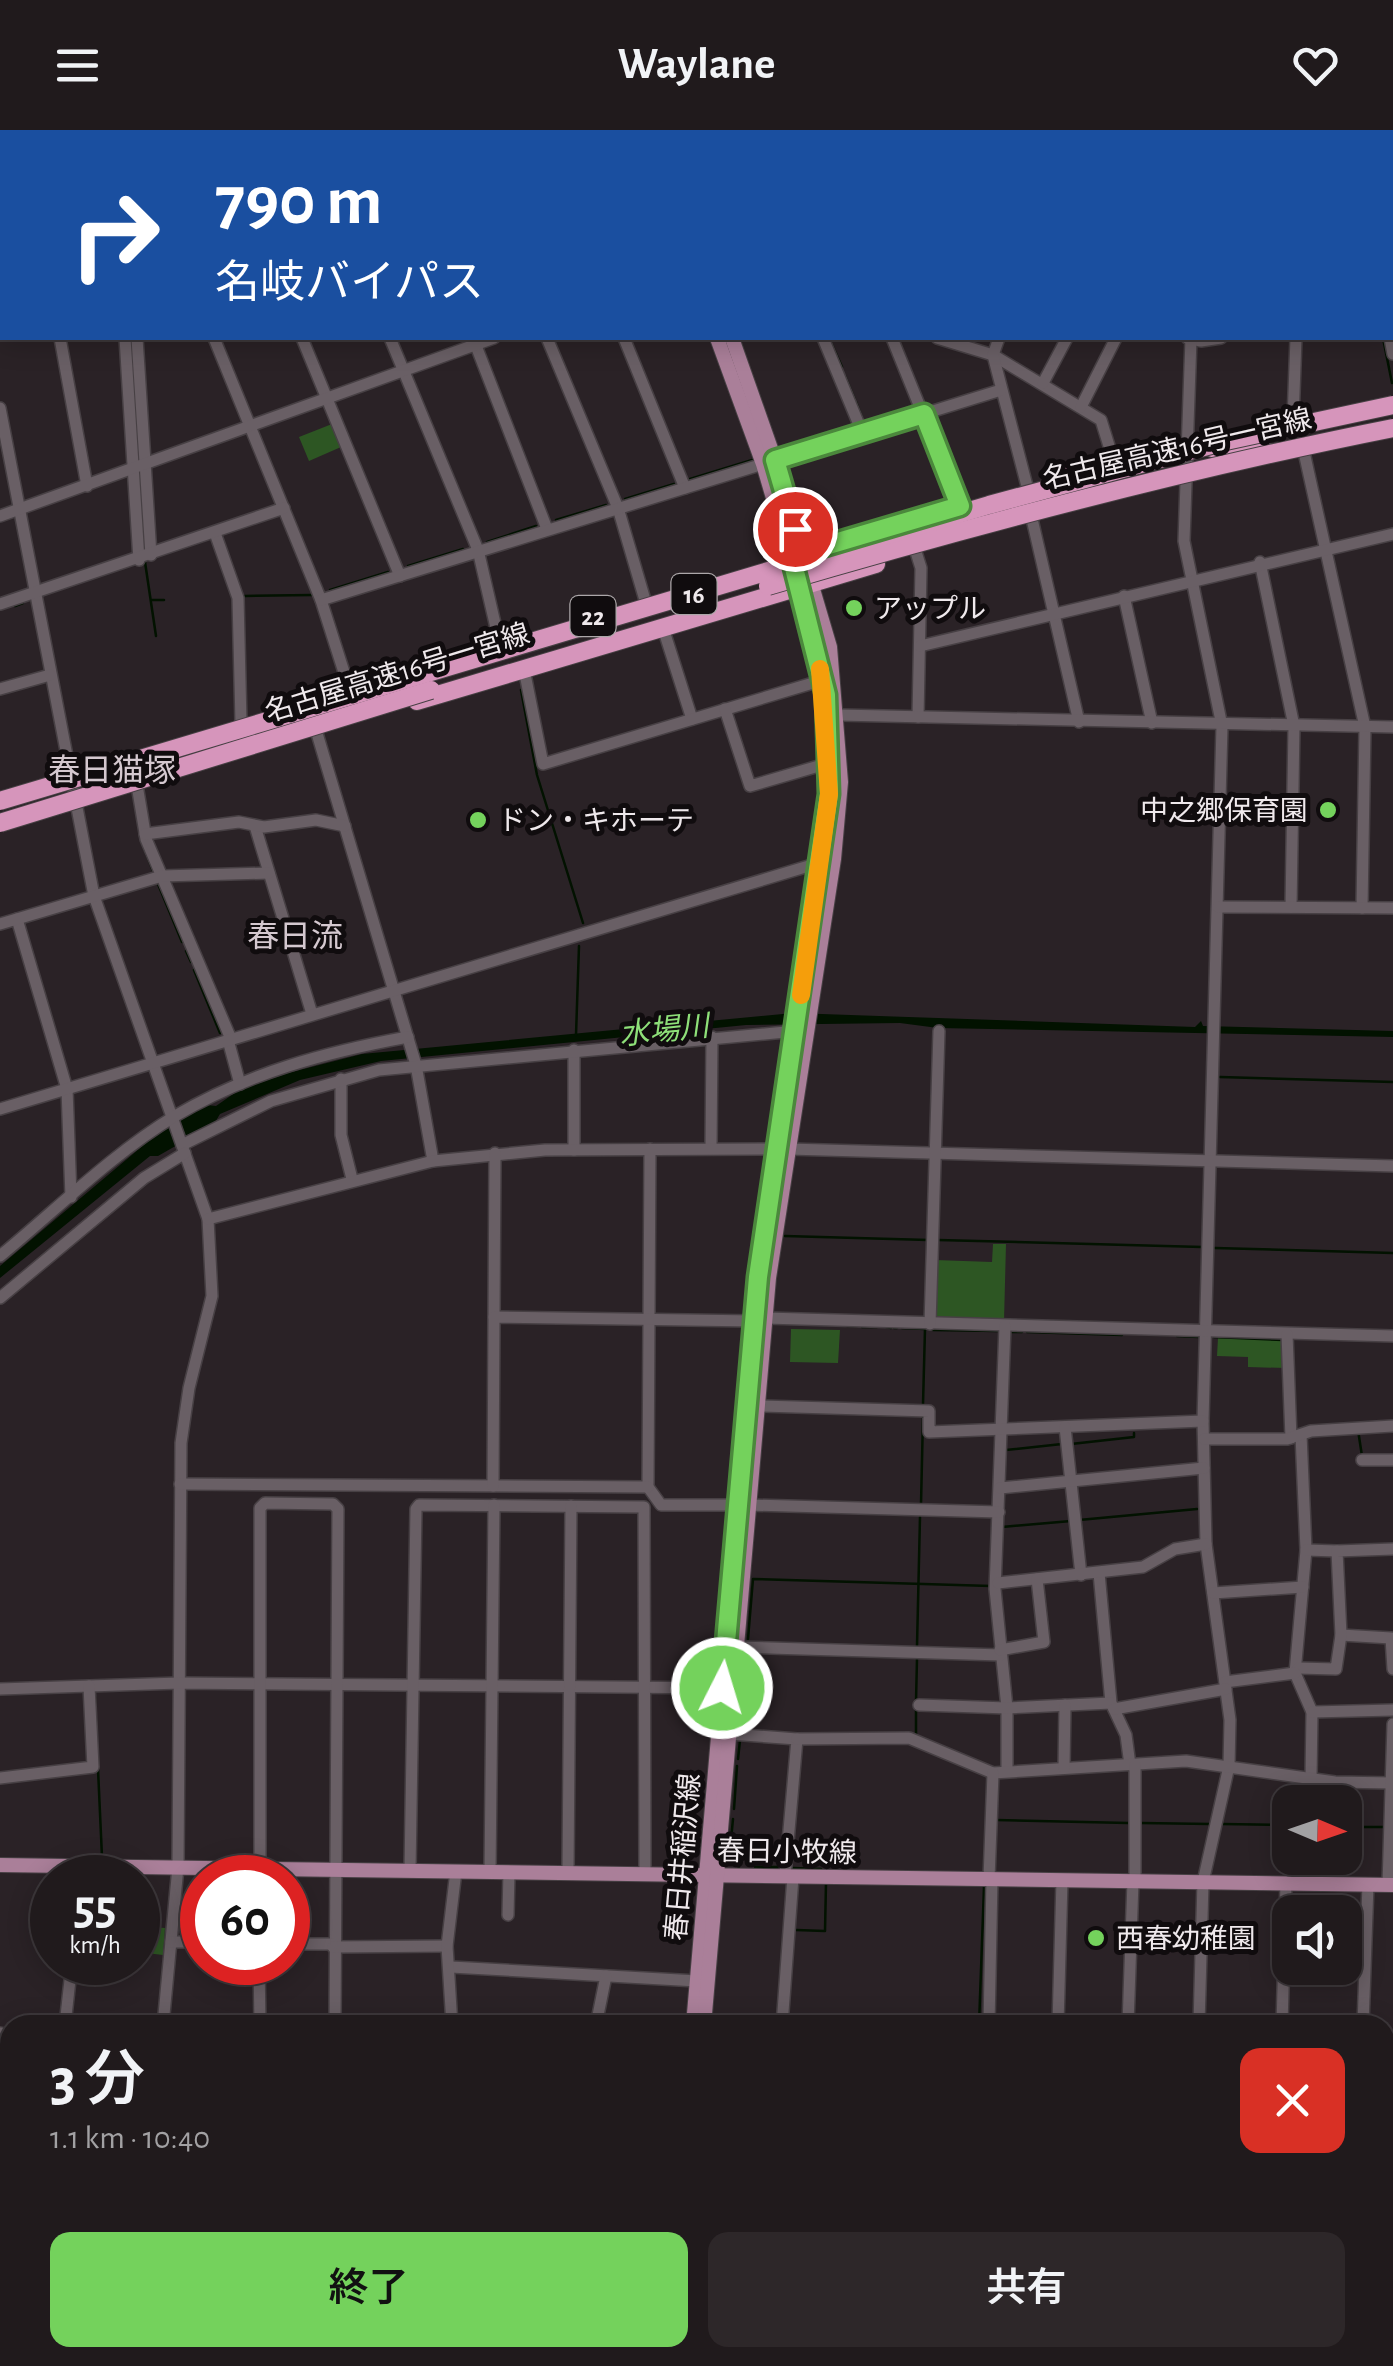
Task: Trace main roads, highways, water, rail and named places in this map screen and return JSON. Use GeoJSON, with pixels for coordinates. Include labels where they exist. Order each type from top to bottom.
{"type":"FeatureCollection","features":[{"type":"Feature","properties":{"kind":"highway","name":"22"},"geometry":{"type":"LineString","coordinates":[[0,798],[1027,486],[1293,420],[1393,403]]}},
{"type":"Feature","properties":{"kind":"highway","name":"名古屋高速16号一宮線"},"geometry":{"type":"LineString","coordinates":[[0,798],[989,505],[1226,441],[1393,403]]}},
{"type":"Feature","properties":{"kind":"highway","name":"22"},"geometry":{"type":"LineString","coordinates":[[0,825],[1032,519],[1186,476],[1393,431]]}},
{"type":"Feature","properties":{"kind":"highway","name":"名古屋高速16号一宮線"},"geometry":{"type":"LineString","coordinates":[[0,825],[1001,518],[1174,474],[1393,431]]}},
{"type":"Feature","properties":{"kind":"highway"},"geometry":{"type":"LineString","coordinates":[[1188,444],[1200,449],[1304,452]]}},
{"type":"Feature","properties":{"kind":"highway"},"geometry":{"type":"LineString","coordinates":[[1124,460],[1172,461],[1186,476]]}},
{"type":"Feature","properties":{"kind":"highway"},"geometry":{"type":"LineString","coordinates":[[0,812],[356,706],[403,699]]}},
{"type":"Feature","properties":{"kind":"main road","name":"春日井稲沢線"},"geometry":{"type":"LineString","coordinates":[[718,340],[769,462]]}},
{"type":"Feature","properties":{"kind":"main road","name":"春日井稲沢線"},"geometry":{"type":"LineString","coordinates":[[694,2015],[730,1734],[760,1319],[800,1029],[840,808],[839,715],[830,647],[797,555],[733,340]]}},
{"type":"Feature","properties":{"kind":"main road","name":"春日井稲沢線"},"geometry":{"type":"LineString","coordinates":[[805,1007],[829,763],[822,680],[807,584]]}},
{"type":"Feature","properties":{"kind":"main road","name":"春日井稲沢線"},"geometry":{"type":"LineString","coordinates":[[705,2015],[722,1688],[758,1406],[760,1319]]}},
{"type":"Feature","properties":{"kind":"main road","name":"春日小牧線"},"geometry":{"type":"LineString","coordinates":[[0,1865],[30,1867]]}},
{"type":"Feature","properties":{"kind":"main road","name":"春日小牧線"},"geometry":{"type":"LineString","coordinates":[[310,1871],[1390,1885]]}},
{"type":"Feature","properties":{"kind":"water","name":"水場川"},"geometry":{"type":"Polygon","coordinates":[[[793,1013],[1195,1027],[1201,1021],[1203,1026],[1393,1031],[1393,1037],[938,1028],[900,1023],[746,1025],[381,1061],[300,1080],[220,1114],[214,1124],[158,1156],[150,1156],[0,1278],[0,1266],[152,1138],[206,1105],[216,1106],[239,1090],[288,1073],[362,1054],[793,1013]]]}},
{"type":"Feature","properties":{"kind":"waterway"},"geometry":{"type":"LineString","coordinates":[[131,340],[139,461]]}},
{"type":"Feature","properties":{"kind":"waterway"},"geometry":{"type":"LineString","coordinates":[[830,340],[842,367]]}},
{"type":"Feature","properties":{"kind":"waterway"},"geometry":{"type":"LineString","coordinates":[[1383,340],[1392,383]]}},
{"type":"Feature","properties":{"kind":"waterway"},"geometry":{"type":"LineString","coordinates":[[845,376],[855,400]]}},
{"type":"Feature","properties":{"kind":"waterway"},"geometry":{"type":"LineString","coordinates":[[856,402],[863,420]]}},
{"type":"Feature","properties":{"kind":"waterway"},"geometry":{"type":"LineString","coordinates":[[884,420],[913,410]]}},
{"type":"Feature","properties":{"kind":"waterway"},"geometry":{"type":"LineString","coordinates":[[870,424],[877,422]]}},
{"type":"Feature","properties":{"kind":"waterway"},"geometry":{"type":"LineString","coordinates":[[935,422],[952,470]]}},
{"type":"Feature","properties":{"kind":"waterway"},"geometry":{"type":"LineString","coordinates":[[845,431],[850,430]]}},
{"type":"Feature","properties":{"kind":"waterway"},"geometry":{"type":"LineString","coordinates":[[821,439],[835,435]]}},
{"type":"Feature","properties":{"kind":"waterway"},"geometry":{"type":"LineString","coordinates":[[782,451],[812,442]]}},
{"type":"Feature","properties":{"kind":"waterway"},"geometry":{"type":"LineString","coordinates":[[690,479],[752,460]]}},
{"type":"Feature","properties":{"kind":"waterway"},"geometry":{"type":"LineString","coordinates":[[140,472],[145,549]]}},
{"type":"Feature","properties":{"kind":"waterway"},"geometry":{"type":"LineString","coordinates":[[625,499],[674,484]]}},
{"type":"Feature","properties":{"kind":"waterway"},"geometry":{"type":"LineString","coordinates":[[556,520],[606,505]]}},
{"type":"Feature","properties":{"kind":"waterway"},"geometry":{"type":"LineString","coordinates":[[487,542],[536,526]]}},
{"type":"Feature","properties":{"kind":"waterway"},"geometry":{"type":"LineString","coordinates":[[408,566],[463,549]]}},
{"type":"Feature","properties":{"kind":"waterway"},"geometry":{"type":"LineString","coordinates":[[145,562],[156,636]]}},
{"type":"Feature","properties":{"kind":"waterway"},"geometry":{"type":"LineString","coordinates":[[330,590],[388,572]]}},
{"type":"Feature","properties":{"kind":"waterway"},"geometry":{"type":"LineString","coordinates":[[245,596],[312,595]]}},
{"type":"Feature","properties":{"kind":"waterway"},"geometry":{"type":"LineString","coordinates":[[152,600],[164,600]]}},
{"type":"Feature","properties":{"kind":"waterway"},"geometry":{"type":"LineString","coordinates":[[15,606],[23,603]]}},
{"type":"Feature","properties":{"kind":"waterway"},"geometry":{"type":"LineString","coordinates":[[521,690],[537,775],[583,923]]}},
{"type":"Feature","properties":{"kind":"waterway"},"geometry":{"type":"LineString","coordinates":[[141,840],[153,871]]}},
{"type":"Feature","properties":{"kind":"waterway"},"geometry":{"type":"LineString","coordinates":[[158,884],[182,942]]}},
{"type":"Feature","properties":{"kind":"waterway"},"geometry":{"type":"LineString","coordinates":[[576,1035],[579,946]]}},
{"type":"Feature","properties":{"kind":"waterway"},"geometry":{"type":"LineString","coordinates":[[186,951],[191,962]]}},
{"type":"Feature","properties":{"kind":"waterway"},"geometry":{"type":"LineString","coordinates":[[194,970],[220,1033]]}},
{"type":"Feature","properties":{"kind":"waterway"},"geometry":{"type":"LineString","coordinates":[[1220,1077],[1393,1082]]}},
{"type":"Feature","properties":{"kind":"waterway"},"geometry":{"type":"LineString","coordinates":[[785,1236],[928,1240]]}},
{"type":"Feature","properties":{"kind":"waterway"},"geometry":{"type":"LineString","coordinates":[[938,1240],[1202,1247]]}},
{"type":"Feature","properties":{"kind":"waterway"},"geometry":{"type":"LineString","coordinates":[[1215,1248],[1393,1253]]}},
{"type":"Feature","properties":{"kind":"waterway"},"geometry":{"type":"LineString","coordinates":[[847,1326],[857,1326]]}},
{"type":"Feature","properties":{"kind":"waterway"},"geometry":{"type":"LineString","coordinates":[[862,1327],[877,1327]]}},
{"type":"Feature","properties":{"kind":"waterway"},"geometry":{"type":"LineString","coordinates":[[886,1327],[891,1328]]}},
{"type":"Feature","properties":{"kind":"waterway"},"geometry":{"type":"LineString","coordinates":[[902,1328],[925,1329],[923,1404]]}},
{"type":"Feature","properties":{"kind":"waterway"},"geometry":{"type":"LineString","coordinates":[[933,1330],[998,1331]]}},
{"type":"Feature","properties":{"kind":"waterway"},"geometry":{"type":"LineString","coordinates":[[1011,1332],[1022,1332]]}},
{"type":"Feature","properties":{"kind":"waterway"},"geometry":{"type":"LineString","coordinates":[[1027,1332],[1122,1335]]}},
{"type":"Feature","properties":{"kind":"waterway"},"geometry":{"type":"LineString","coordinates":[[1177,1336],[1199,1337]]}},
{"type":"Feature","properties":{"kind":"waterway"},"geometry":{"type":"LineString","coordinates":[[1214,1337],[1283,1340]]}},
{"type":"Feature","properties":{"kind":"waterway"},"geometry":{"type":"LineString","coordinates":[[921,1504],[923,1417]]}},
{"type":"Feature","properties":{"kind":"waterway"},"geometry":{"type":"LineString","coordinates":[[1358,1430],[1362,1456]]}},
{"type":"Feature","properties":{"kind":"waterway"},"geometry":{"type":"LineString","coordinates":[[1071,1444],[1134,1437],[1134,1433]]}},
{"type":"Feature","properties":{"kind":"waterway"},"geometry":{"type":"LineString","coordinates":[[1006,1450],[1062,1444]]}},
{"type":"Feature","properties":{"kind":"waterway"},"geometry":{"type":"LineString","coordinates":[[1079,1520],[1197,1509]]}},
{"type":"Feature","properties":{"kind":"waterway"},"geometry":{"type":"LineString","coordinates":[[917,1646],[920,1517]]}},
{"type":"Feature","properties":{"kind":"waterway"},"geometry":{"type":"LineString","coordinates":[[1002,1527],[1071,1521]]}},
{"type":"Feature","properties":{"kind":"waterway"},"geometry":{"type":"LineString","coordinates":[[748,1639],[753,1579],[991,1586]]}},
{"type":"Feature","properties":{"kind":"waterway"},"geometry":{"type":"LineString","coordinates":[[745,1679],[747,1656]]}},
{"type":"Feature","properties":{"kind":"waterway"},"geometry":{"type":"LineString","coordinates":[[916,1701],[917,1659]]}},
{"type":"Feature","properties":{"kind":"waterway"},"geometry":{"type":"LineString","coordinates":[[741,1729],[744,1687]]}},
{"type":"Feature","properties":{"kind":"waterway"},"geometry":{"type":"LineString","coordinates":[[95,1697],[96,1721]]}},
{"type":"Feature","properties":{"kind":"waterway"},"geometry":{"type":"LineString","coordinates":[[916,1709],[916,1736]]}},
{"type":"Feature","properties":{"kind":"waterway"},"geometry":{"type":"LineString","coordinates":[[738,1759],[740,1740]]}},
{"type":"Feature","properties":{"kind":"waterway"},"geometry":{"type":"LineString","coordinates":[[734,1809],[737,1766]]}},
{"type":"Feature","properties":{"kind":"waterway"},"geometry":{"type":"LineString","coordinates":[[98,1769],[102,1855]]}},
{"type":"Feature","properties":{"kind":"waterway"},"geometry":{"type":"LineString","coordinates":[[733,1819],[729,1861],[739,1867]]}},
{"type":"Feature","properties":{"kind":"waterway"},"geometry":{"type":"LineString","coordinates":[[996,1820],[1128,1823]]}},
{"type":"Feature","properties":{"kind":"waterway"},"geometry":{"type":"LineString","coordinates":[[1141,1823],[1210,1824]]}},
{"type":"Feature","properties":{"kind":"waterway"},"geometry":{"type":"LineString","coordinates":[[1222,1824],[1272,1825]]}},
{"type":"Feature","properties":{"kind":"waterway"},"geometry":{"type":"LineString","coordinates":[[1362,1827],[1384,1827]]}},
{"type":"Feature","properties":{"kind":"waterway"},"geometry":{"type":"LineString","coordinates":[[755,1867],[778,1867]]}},
{"type":"Feature","properties":{"kind":"waterway"},"geometry":{"type":"LineString","coordinates":[[793,1868],[821,1869]]}},
{"type":"Feature","properties":{"kind":"waterway"},"geometry":{"type":"LineString","coordinates":[[796,1930],[825,1931],[826,1883]]}},
{"type":"Feature","properties":{"kind":"waterway"},"geometry":{"type":"LineString","coordinates":[[979,2015],[984,1887]]}},
{"type":"Feature","properties":{"kind":"place","name":"アップル"},"geometry":{"type":"Point","coordinates":[854,608]}},
{"type":"Feature","properties":{"kind":"place","name":"中之郷保育園"},"geometry":{"type":"Point","coordinates":[1328,810]}},
{"type":"Feature","properties":{"kind":"place","name":"ドン・キホーテ"},"geometry":{"type":"Point","coordinates":[478,820]}},
{"type":"Feature","properties":{"kind":"place","name":"西春幼稚園"},"geometry":{"type":"Point","coordinates":[1096,1938]}},
{"type":"Feature","properties":{"kind":"district","name":"春日猫塚"},"geometry":{"type":"Point","coordinates":[112,770]}},
{"type":"Feature","properties":{"kind":"district","name":"春日流"},"geometry":{"type":"Point","coordinates":[295,936]}}]}
